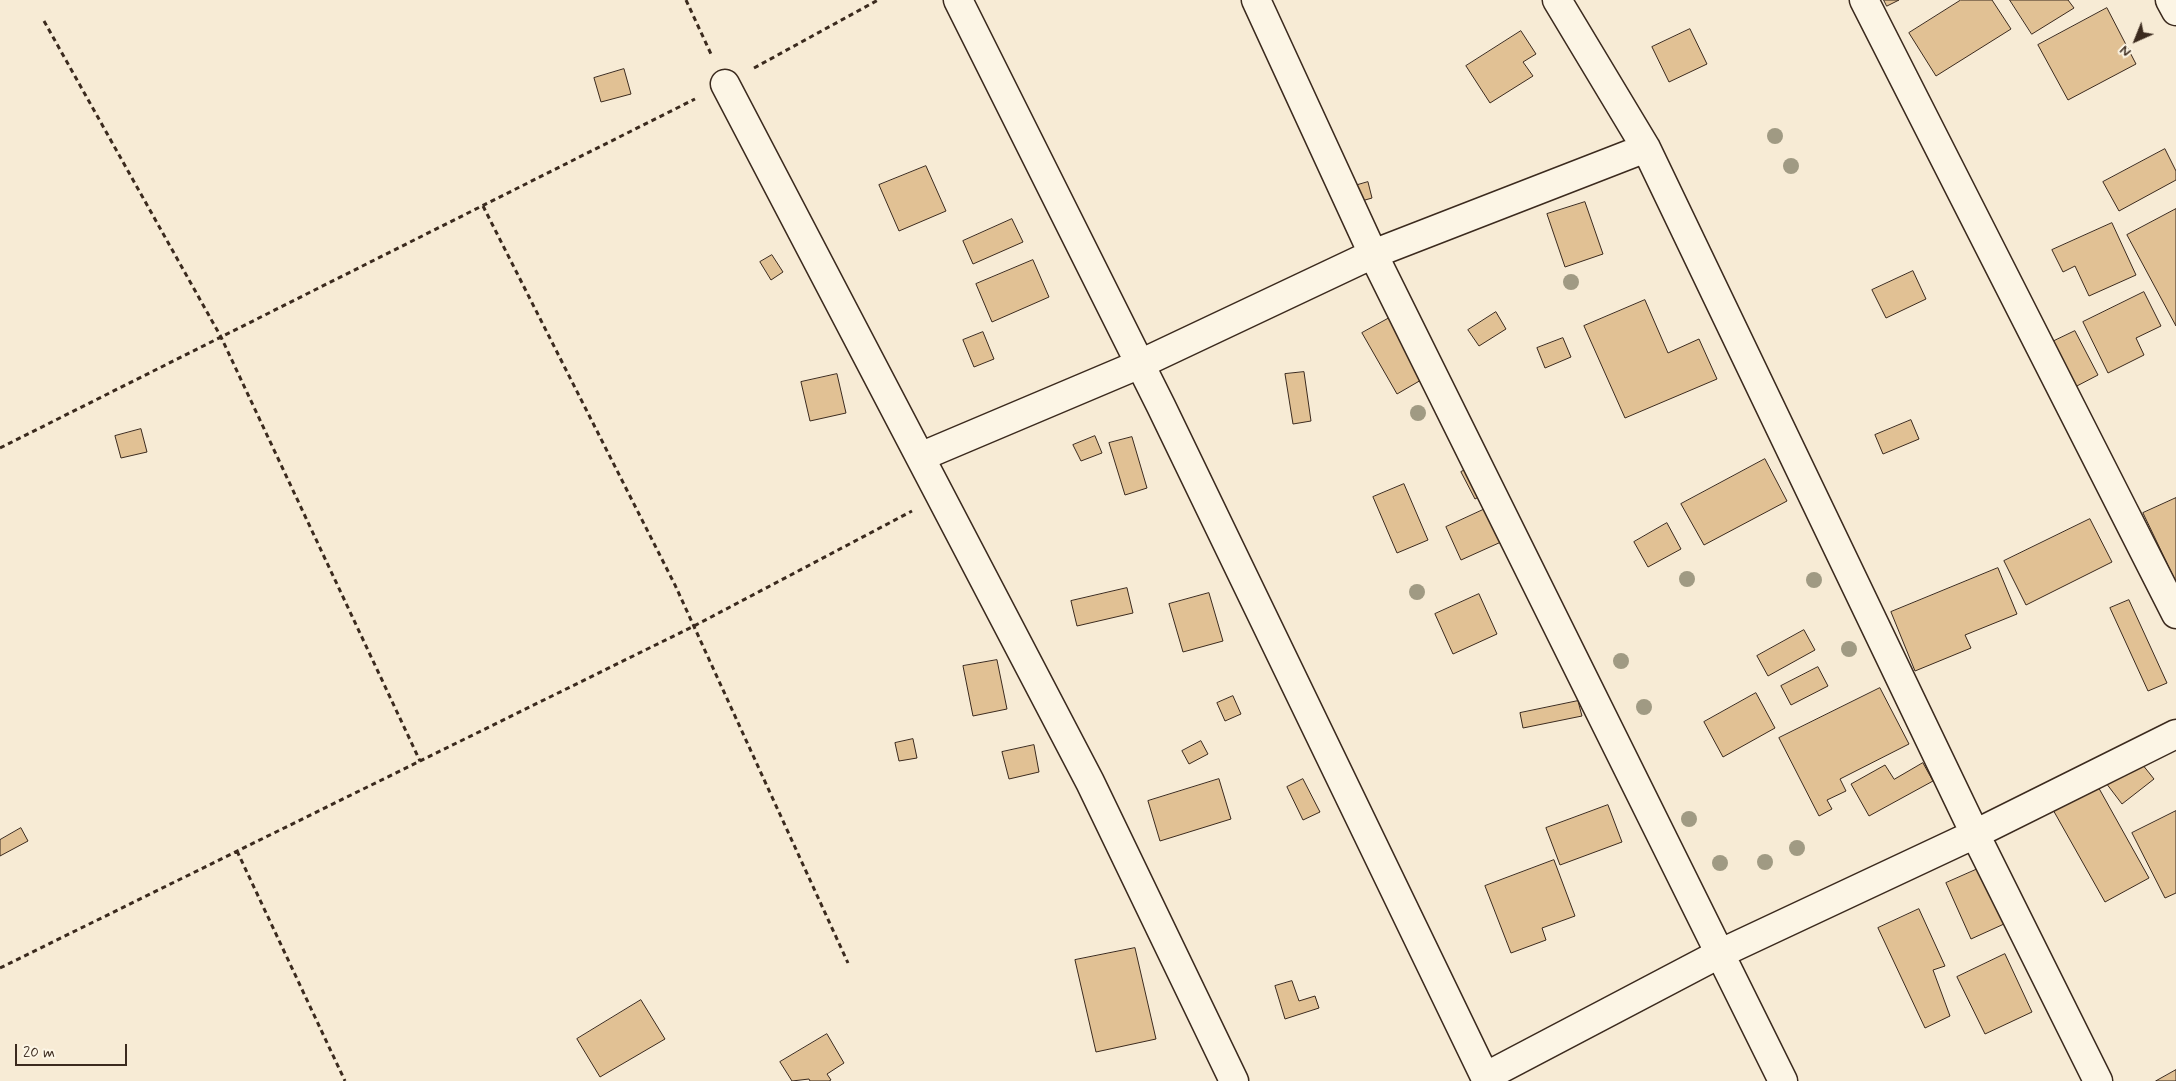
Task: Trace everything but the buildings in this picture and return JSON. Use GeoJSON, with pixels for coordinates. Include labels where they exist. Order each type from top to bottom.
{"type":"FeatureCollection","features":[{"type":"Feature","properties":{"kind":"street"},"geometry":{"type":"LineString","coordinates":[[958,0],[1140,364],[1486,1079],[1719,954],[1975,834],[2176,734]]}},
{"type":"Feature","properties":{"kind":"street"},"geometry":{"type":"LineString","coordinates":[[1256,0],[1373,254],[1783,1081]]}},
{"type":"Feature","properties":{"kind":"street"},"geometry":{"type":"LineString","coordinates":[[1557,0],[1646,148],[1975,834],[2098,1081]]}},
{"type":"Feature","properties":{"kind":"street"},"geometry":{"type":"LineString","coordinates":[[1864,0],[2176,614]]}},
{"type":"Feature","properties":{"kind":"street"},"geometry":{"type":"LineString","coordinates":[[2170,0],[2176,11]]}},
{"type":"Feature","properties":{"kind":"street"},"geometry":{"type":"LineString","coordinates":[[725,84],[1090,782],[1234,1081]]}},
{"type":"Feature","properties":{"kind":"street"},"geometry":{"type":"LineString","coordinates":[[920,457],[1140,364],[1373,254],[1646,148]]}},
{"type":"Feature","properties":{"kind":"path"},"geometry":{"type":"LineString","coordinates":[[686,0],[725,84]]}},
{"type":"Feature","properties":{"kind":"path"},"geometry":{"type":"LineString","coordinates":[[0,448],[725,84],[878,0]]}},
{"type":"Feature","properties":{"kind":"path"},"geometry":{"type":"LineString","coordinates":[[44,21],[221,337],[420,760]]}},
{"type":"Feature","properties":{"kind":"path"},"geometry":{"type":"LineString","coordinates":[[483,206],[694,626],[848,963]]}},
{"type":"Feature","properties":{"kind":"path"},"geometry":{"type":"LineString","coordinates":[[0,968],[694,626],[941,496]]}},
{"type":"Feature","properties":{"kind":"path"},"geometry":{"type":"LineString","coordinates":[[236,851],[345,1081]]}}]}
